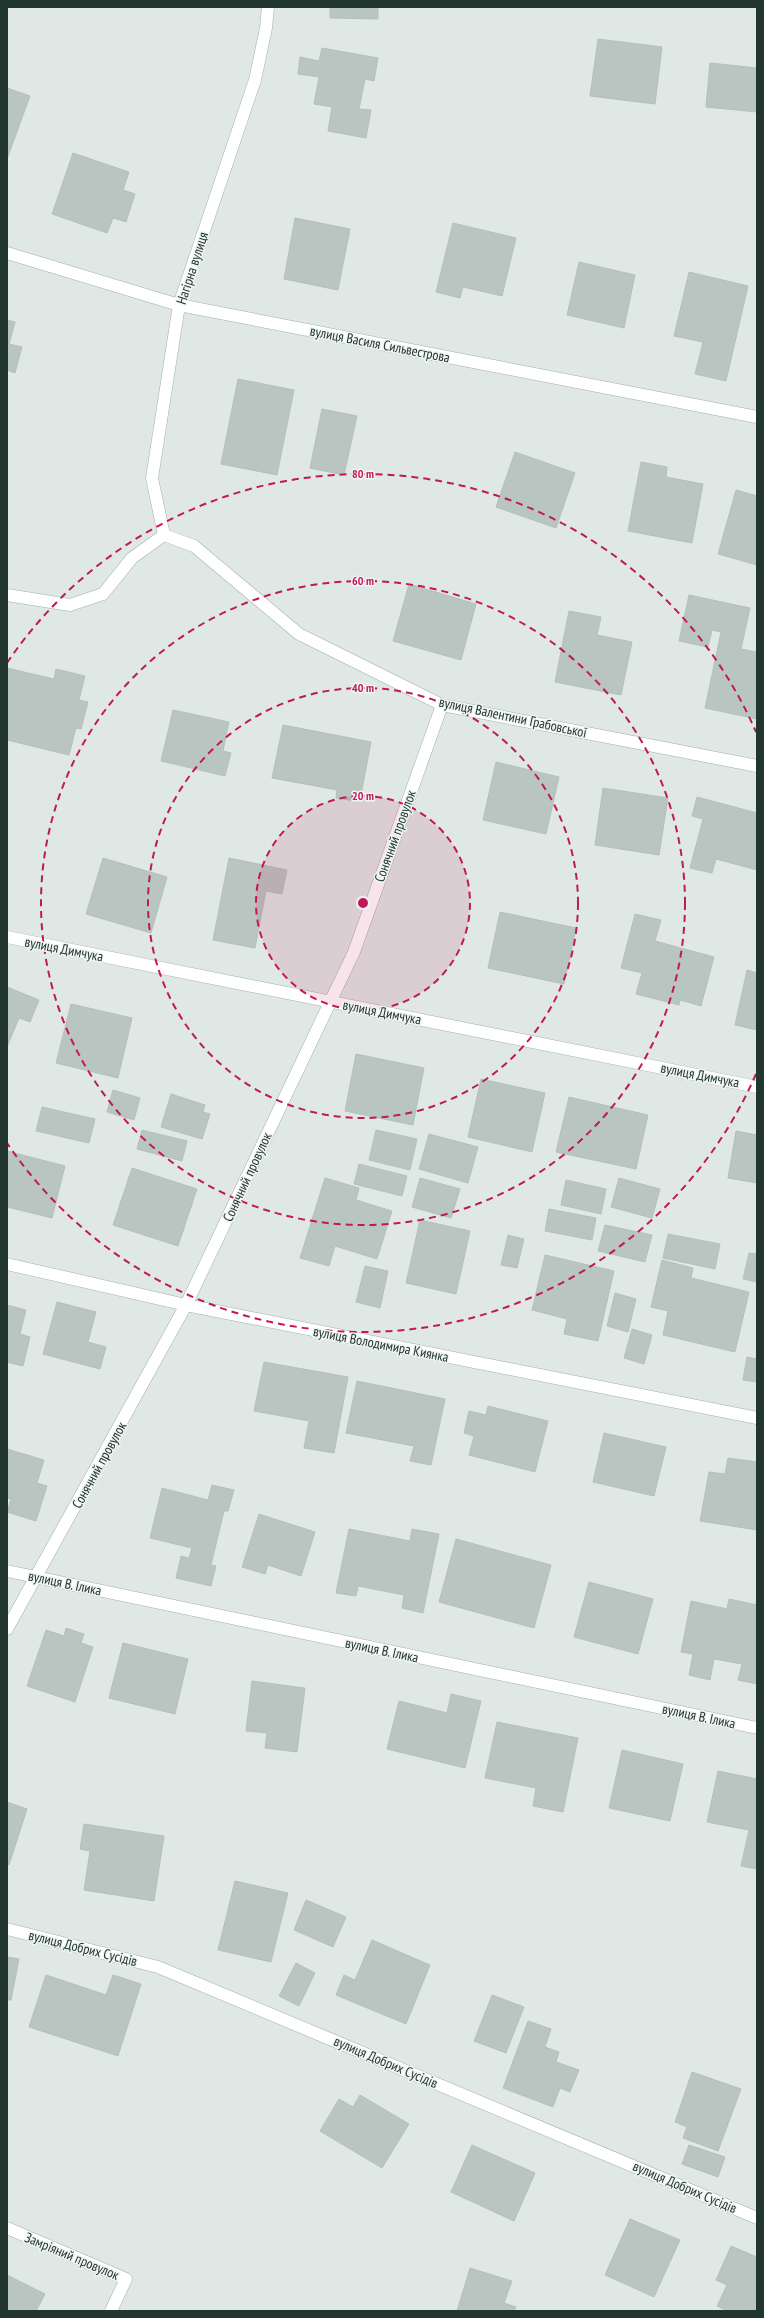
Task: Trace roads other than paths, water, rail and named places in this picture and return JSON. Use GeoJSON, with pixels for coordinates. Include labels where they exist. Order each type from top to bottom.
{"type":"FeatureCollection","features":[{"type":"Feature","properties":{"kind":"street","name":"Нагірна вулиця"},"geometry":{"type":"LineString","coordinates":[[164,535],[152,478],[178,305],[255,80],[266,28],[268,7]]}},
{"type":"Feature","properties":{"kind":"street","name":"вулиця Василя Сильвестрова"},"geometry":{"type":"LineString","coordinates":[[7,253],[178,305],[757,417]]}},
{"type":"Feature","properties":{"kind":"street"},"geometry":{"type":"LineString","coordinates":[[7,595],[70,605],[103,594],[132,558],[164,535]]}},
{"type":"Feature","properties":{"kind":"street","name":"вулиця Валентини Грабовської"},"geometry":{"type":"LineString","coordinates":[[164,535],[194,546],[299,634],[442,705],[757,766]]}},
{"type":"Feature","properties":{"kind":"street","name":"Сонячний провулок"},"geometry":{"type":"LineString","coordinates":[[7,1629],[37,1578],[186,1306],[354,952],[442,705]]}},
{"type":"Feature","properties":{"kind":"street","name":"вулиця Димчука"},"geometry":{"type":"LineString","coordinates":[[7,937],[757,1087]]}},
{"type":"Feature","properties":{"kind":"street","name":"вулиця Володимира Киянка"},"geometry":{"type":"LineString","coordinates":[[7,1264],[186,1306],[757,1418]]}},
{"type":"Feature","properties":{"kind":"street","name":"вулиця В. Ілика"},"geometry":{"type":"LineString","coordinates":[[7,1570],[37,1578],[757,1728]]}},
{"type":"Feature","properties":{"kind":"street","name":"вулиця Добрих Сусідів"},"geometry":{"type":"LineString","coordinates":[[7,1929],[158,1967],[757,2218]]}},
{"type":"Feature","properties":{"kind":"street","name":"Замріяний провулок"},"geometry":{"type":"LineString","coordinates":[[7,2228],[126,2279],[111,2311]]}}]}
